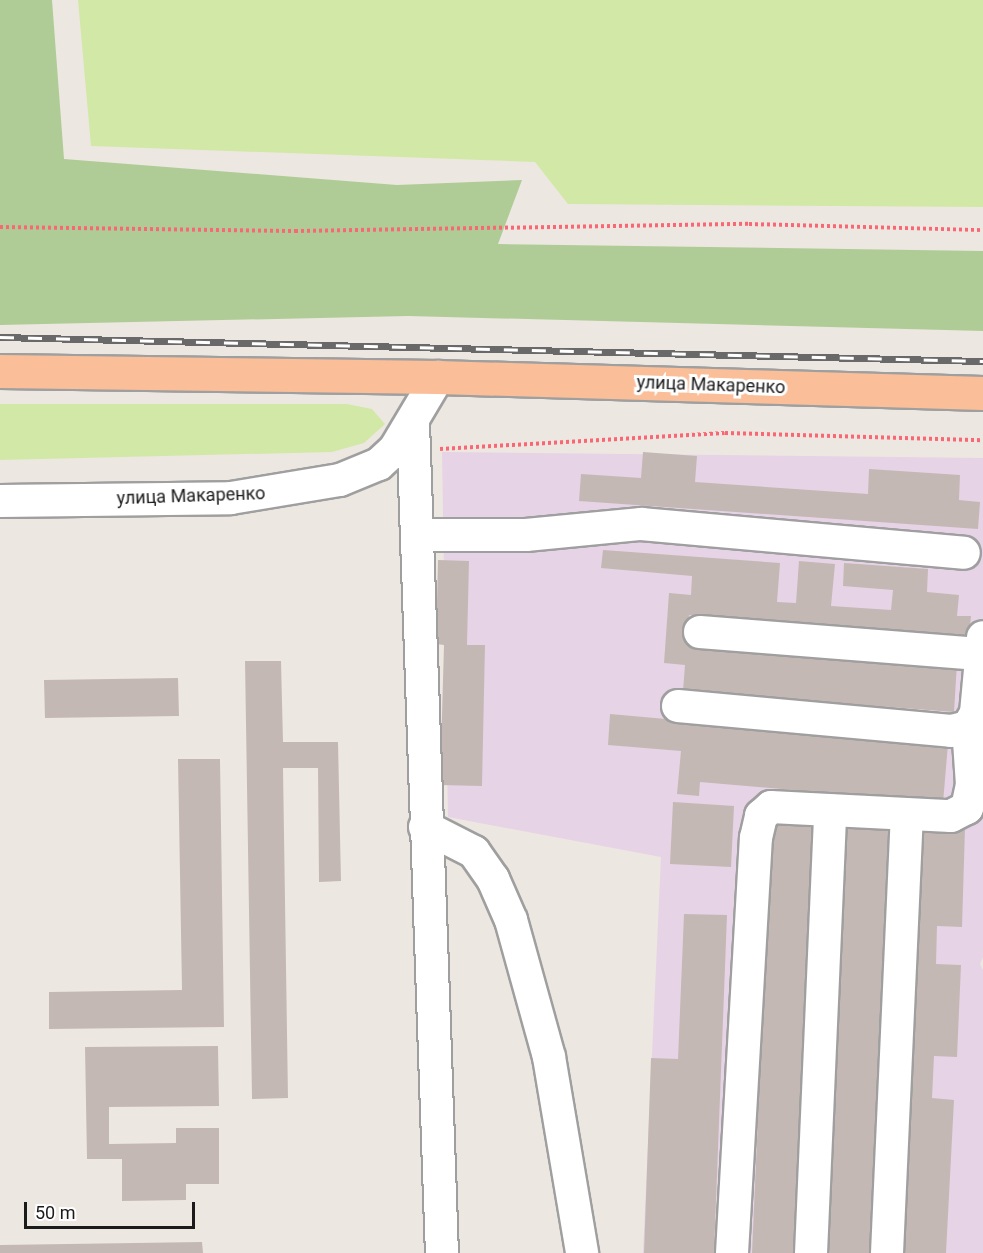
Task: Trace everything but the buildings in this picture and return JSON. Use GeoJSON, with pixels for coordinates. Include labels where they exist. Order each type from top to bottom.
{"type":"FeatureCollection","features":[{"type":"Feature","properties":{"kind":"main road","name":"улица Макаренко"},"geometry":{"type":"LineString","coordinates":[[0,371],[438,377],[983,393]]}},
{"type":"Feature","properties":{"kind":"street","name":"улица Макаренко"},"geometry":{"type":"LineString","coordinates":[[0,501],[231,498],[280,492],[340,480],[379,464],[414,438],[438,377]]}},
{"type":"Feature","properties":{"kind":"street"},"geometry":{"type":"LineString","coordinates":[[414,438],[425,827],[442,1253]]}},
{"type":"Feature","properties":{"kind":"street"},"geometry":{"type":"LineString","coordinates":[[418,535],[526,535],[641,524],[964,553]]}},
{"type":"Feature","properties":{"kind":"street"},"geometry":{"type":"LineString","coordinates":[[700,632],[982,646],[972,785],[967,808],[951,816],[771,807],[761,816],[756,838],[732,1253]]}},
{"type":"Feature","properties":{"kind":"street"},"geometry":{"type":"LineString","coordinates":[[678,706],[951,731],[976,720]]}},
{"type":"Feature","properties":{"kind":"street"},"geometry":{"type":"LineString","coordinates":[[812,1253],[830,810]]}},
{"type":"Feature","properties":{"kind":"street"},"geometry":{"type":"LineString","coordinates":[[887,1253],[907,814]]}},
{"type":"Feature","properties":{"kind":"street"},"geometry":{"type":"LineString","coordinates":[[425,827],[474,852],[493,879],[511,920],[549,1057],[582,1253]]}},
{"type":"Feature","properties":{"kind":"path"},"geometry":{"type":"LineString","coordinates":[[0,227],[295,231],[749,224],[983,230]]}},
{"type":"Feature","properties":{"kind":"path"},"geometry":{"type":"LineString","coordinates":[[414,438],[725,433],[983,440]]}},
{"type":"Feature","properties":{"kind":"shaded area"},"geometry":{"type":"Polygon","coordinates":[[[442,452],[983,458],[983,957],[980,964],[983,970],[983,1253],[643,1253],[661,857],[448,817],[442,452]]]}},
{"type":"Feature","properties":{"kind":"green space"},"geometry":{"type":"Polygon","coordinates":[[[0,0],[52,0],[64,159],[397,185],[522,180],[498,244],[983,251],[983,331],[408,316],[0,325],[0,0]]]}},
{"type":"Feature","properties":{"kind":"green space"},"geometry":{"type":"Polygon","coordinates":[[[78,0],[983,0],[983,207],[568,204],[535,162],[91,146],[78,0]]]}},
{"type":"Feature","properties":{"kind":"green space"},"geometry":{"type":"Polygon","coordinates":[[[0,404],[347,404],[372,409],[385,424],[364,443],[332,452],[0,460],[0,404]]]}},
{"type":"Feature","properties":{"kind":"railway"},"geometry":{"type":"LineString","coordinates":[[0,337],[983,361]]}}]}
